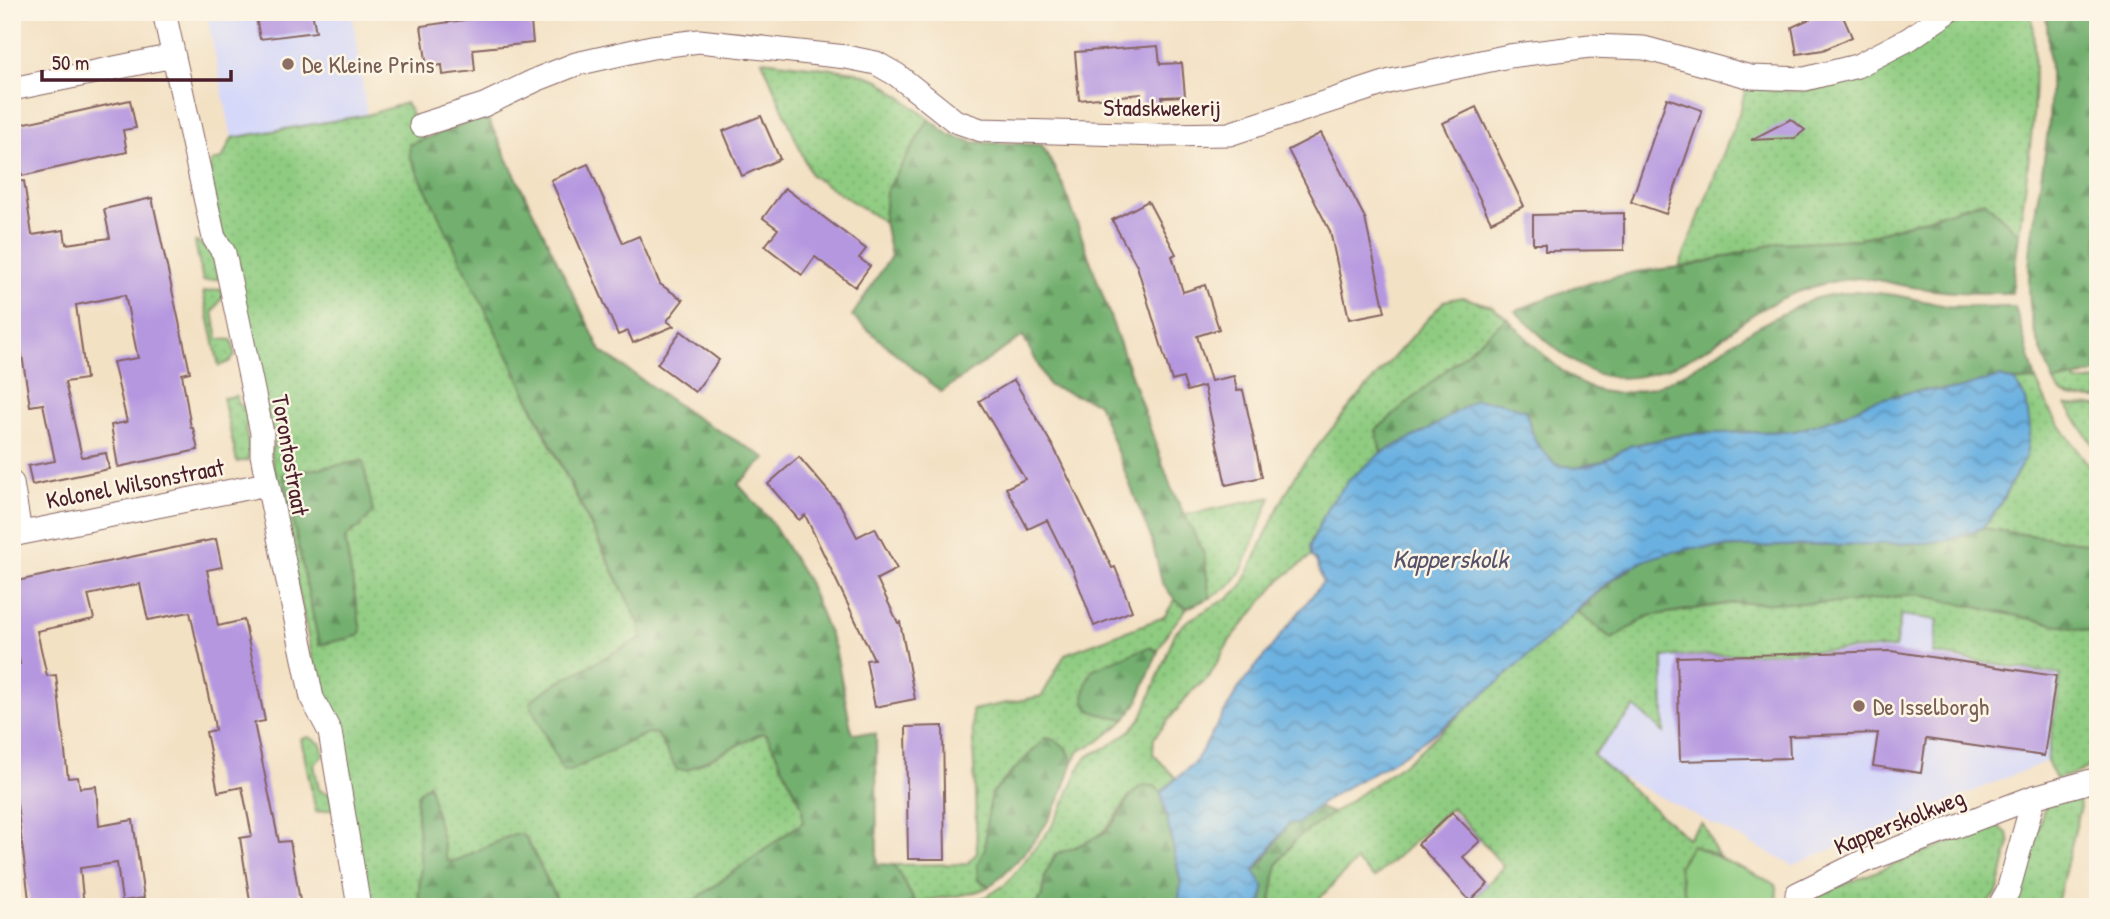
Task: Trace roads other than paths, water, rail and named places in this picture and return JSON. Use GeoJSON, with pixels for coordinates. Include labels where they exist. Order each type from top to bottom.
{"type":"FeatureCollection","features":[{"type":"Feature","properties":{"kind":"street","name":"Torontostraat"},"geometry":{"type":"LineString","coordinates":[[164,12],[214,238],[224,253],[262,433],[262,456],[267,484],[312,698],[330,732],[359,907]]}},
{"type":"Feature","properties":{"kind":"street","name":"Stadskwekerij"},"geometry":{"type":"LineString","coordinates":[[421,125],[484,104],[576,64],[652,47],[699,41],[846,57],[876,63],[897,75],[955,121],[981,130],[1229,134],[1391,81],[1509,56],[1590,46],[1644,48],[1751,77],[1805,79],[1857,66],[1909,39],[1948,12]]}},
{"type":"Feature","properties":{"kind":"street"},"geometry":{"type":"LineString","coordinates":[[12,89],[173,56]]}},
{"type":"Feature","properties":{"kind":"street"},"geometry":{"type":"LineString","coordinates":[[12,483],[16,534]]}},
{"type":"Feature","properties":{"kind":"street","name":"Kolonel Wilsonstraat"},"geometry":{"type":"LineString","coordinates":[[16,534],[267,484]]}},
{"type":"Feature","properties":{"kind":"street","name":"Kapperskolkweg"},"geometry":{"type":"LineString","coordinates":[[1797,907],[1797,894],[1862,862],[2034,797],[2098,779]]}},
{"type":"Feature","properties":{"kind":"street"},"geometry":{"type":"LineString","coordinates":[[1999,907],[2008,891],[2034,797]]}},
{"type":"Feature","properties":{"kind":"water","name":"Kapperskolk"},"geometry":{"type":"Polygon","coordinates":[[[1999,377],[2015,381],[2026,400],[2030,428],[2026,456],[1998,508],[1982,528],[1953,539],[1926,543],[1693,548],[1637,564],[1602,587],[1516,666],[1446,725],[1395,760],[1323,802],[1298,824],[1289,823],[1254,871],[1264,886],[1261,907],[1178,907],[1181,883],[1161,792],[1195,762],[1239,688],[1323,582],[1316,561],[1311,556],[1310,545],[1328,506],[1351,478],[1381,453],[1428,430],[1475,400],[1498,402],[1525,410],[1536,443],[1555,464],[1576,468],[1602,462],[1630,446],[1686,434],[1795,431],[1836,418],[1869,402],[1915,391],[1958,389],[1999,377]]]}},
{"type":"Feature","properties":{"kind":"place","name":"De Kleine Prins"},"geometry":{"type":"Point","coordinates":[288,64]}},
{"type":"Feature","properties":{"kind":"place","name":"De Isselborgh"},"geometry":{"type":"Point","coordinates":[1859,706]}}]}
